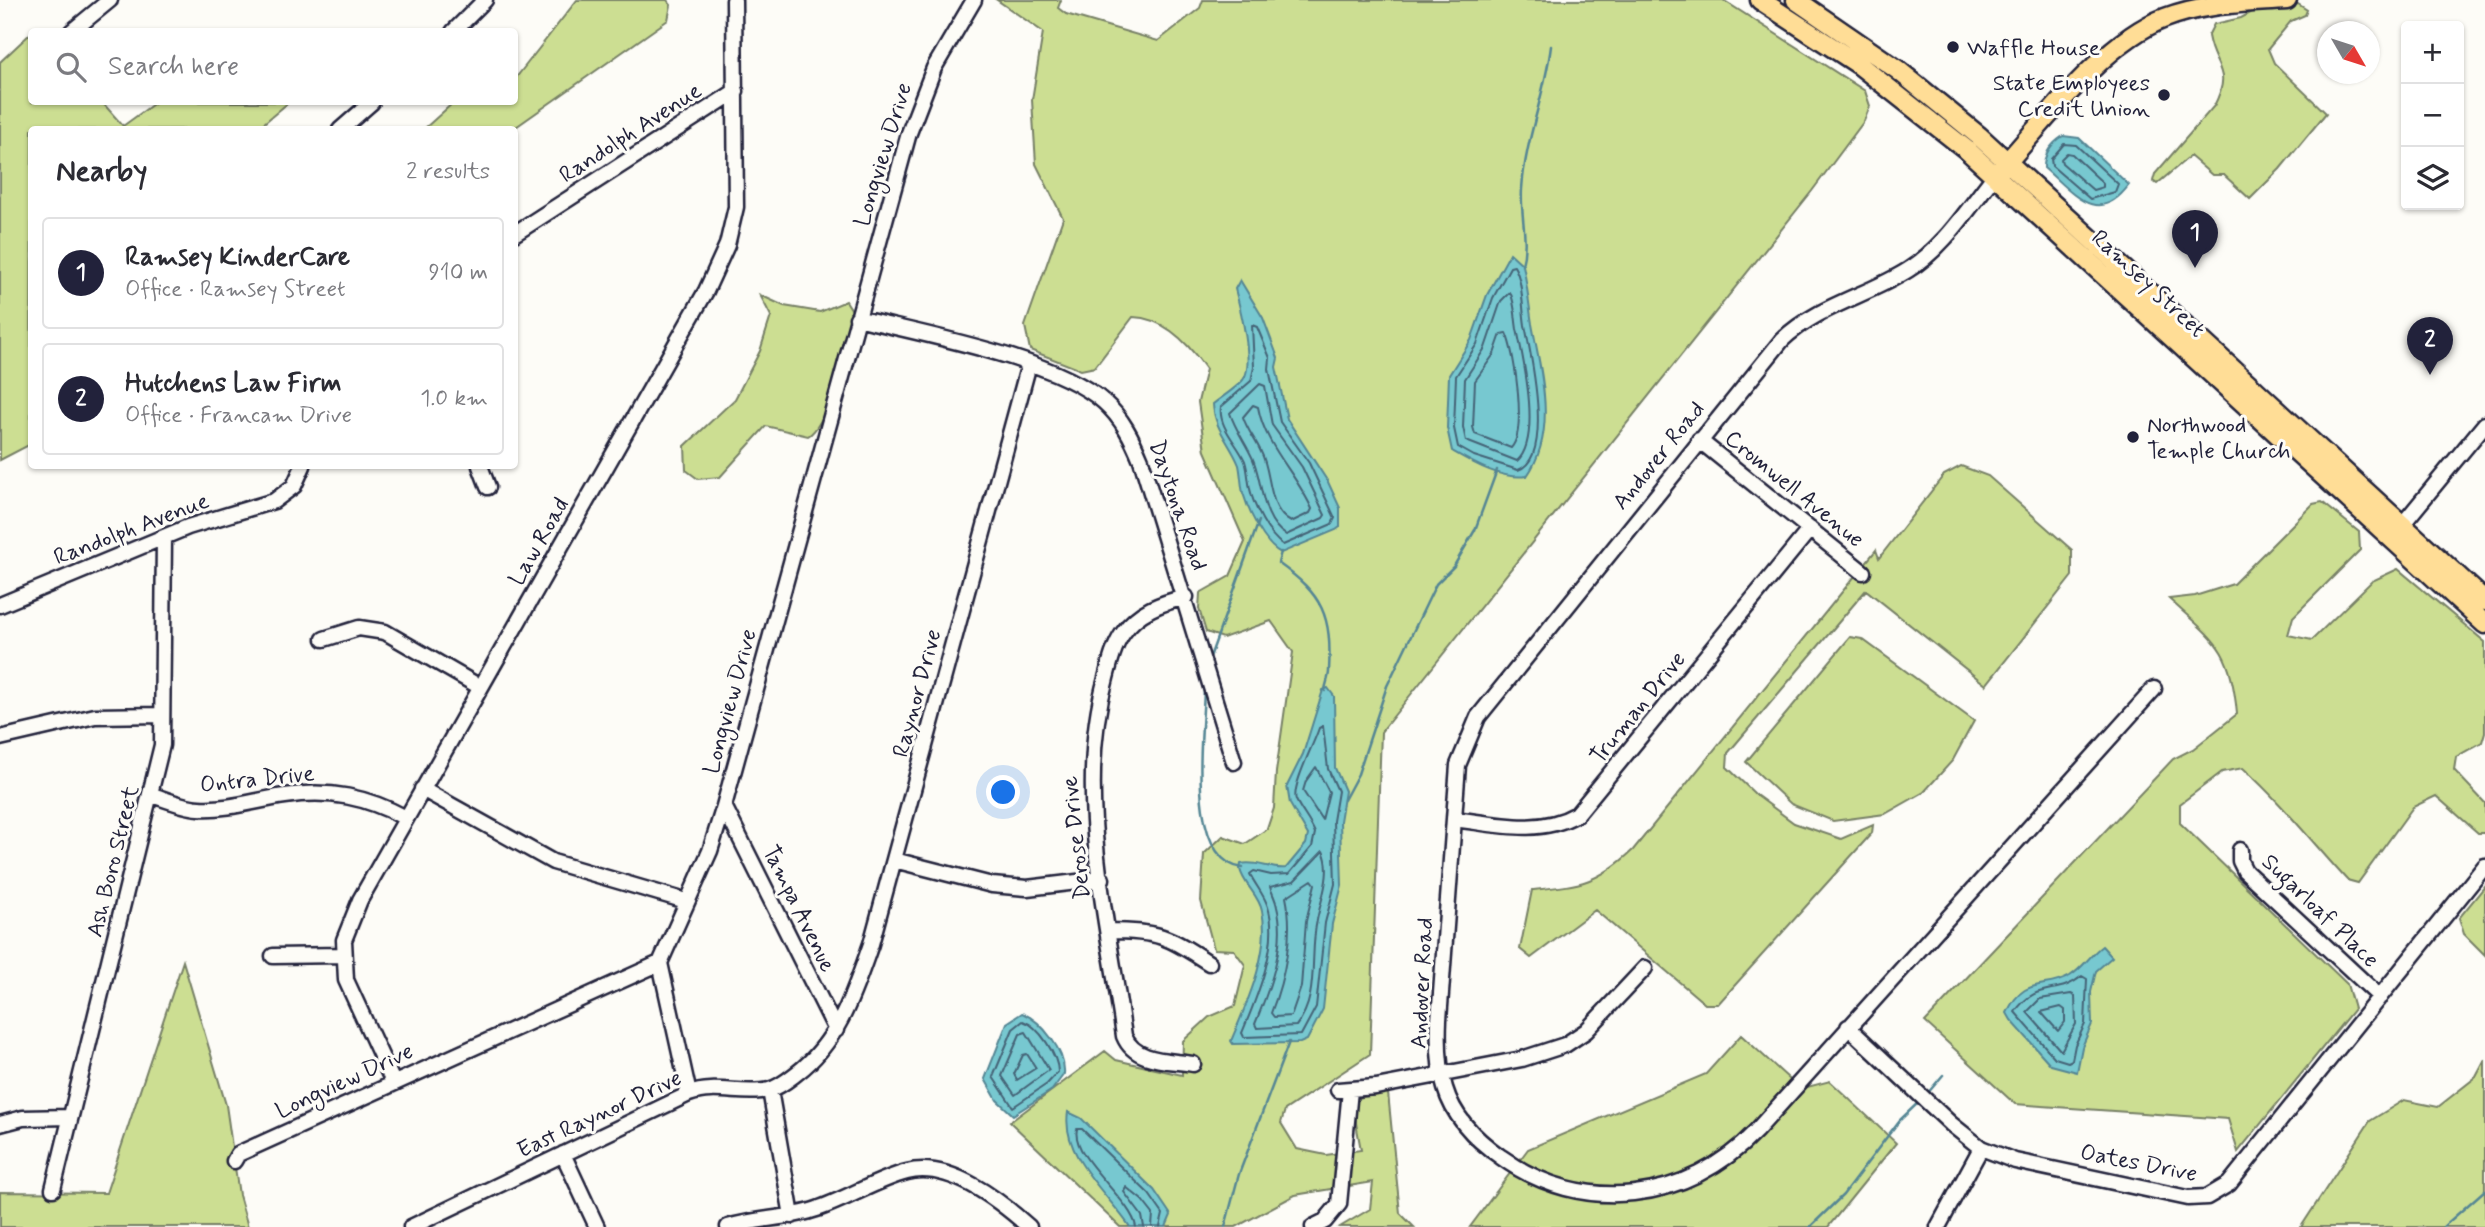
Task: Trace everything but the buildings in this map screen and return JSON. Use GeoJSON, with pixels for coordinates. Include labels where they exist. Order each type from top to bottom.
{"type":"FeatureCollection","features":[{"type":"Feature","properties":{"kind":"main road","name":"Ramsey Street"},"geometry":{"type":"LineString","coordinates":[[1760,0],[1886,85],[2001,168]]}},
{"type":"Feature","properties":{"kind":"main road","name":"Ramsey Street"},"geometry":{"type":"LineString","coordinates":[[1796,0],[1916,84],[2001,168],[2397,532],[2485,624]]}},
{"type":"Feature","properties":{"kind":"main road"},"geometry":{"type":"LineString","coordinates":[[2001,168],[2106,57],[2140,30],[2166,17],[2195,9],[2287,0]]}},
{"type":"Feature","properties":{"kind":"main road","name":"Ramsey Street"},"geometry":{"type":"LineString","coordinates":[[2397,532],[2485,601]]}},
{"type":"Feature","properties":{"kind":"street"},"geometry":{"type":"LineString","coordinates":[[76,28],[110,0]]}},
{"type":"Feature","properties":{"kind":"street"},"geometry":{"type":"LineString","coordinates":[[457,28],[485,0]]}},
{"type":"Feature","properties":{"kind":"street","name":"Law Road"},"geometry":{"type":"LineString","coordinates":[[393,1082],[348,991],[343,956],[344,940],[354,912],[422,789],[717,269],[731,232],[736,207],[734,0]]}},
{"type":"Feature","properties":{"kind":"street","name":"Longview Drive"},"geometry":{"type":"LineString","coordinates":[[234,1161],[238,1154],[660,963],[710,851],[724,806],[857,318],[920,100],[943,51],[974,0]]}},
{"type":"Feature","properties":{"kind":"street","name":"Randolph Avenue"},"geometry":{"type":"LineString","coordinates":[[518,231],[736,91]]}},
{"type":"Feature","properties":{"kind":"street"},"geometry":{"type":"LineString","coordinates":[[345,126],[369,105]]}},
{"type":"Feature","properties":{"kind":"street","name":"Andover Road"},"geometry":{"type":"LineString","coordinates":[[2001,168],[1922,261],[1906,272],[1815,315],[1789,333],[1489,700],[1467,740],[1458,765],[1439,1020],[1445,1089],[1466,1126],[1512,1166],[1572,1191],[1630,1194],[1679,1184],[1727,1158],[1756,1131],[2154,689]]}},
{"type":"Feature","properties":{"kind":"street","name":"Daytona Road"},"geometry":{"type":"LineString","coordinates":[[857,318],[1029,364],[1086,389],[1102,400],[1127,430],[1141,460],[1186,597],[1234,762]]}},
{"type":"Feature","properties":{"kind":"street","name":"Raynor Drive"},"geometry":{"type":"LineString","coordinates":[[836,1030],[852,997],[871,944],[1029,364]]}},
{"type":"Feature","properties":{"kind":"street"},"geometry":{"type":"LineString","coordinates":[[2397,532],[2485,424]]}},
{"type":"Feature","properties":{"kind":"street","name":"Cromwell Avenue"},"geometry":{"type":"LineString","coordinates":[[1699,440],[1863,572]]}},
{"type":"Feature","properties":{"kind":"street","name":"Randolph Avenue"},"geometry":{"type":"LineString","coordinates":[[0,605],[164,537],[279,498],[294,486],[302,469]]}},
{"type":"Feature","properties":{"kind":"street"},"geometry":{"type":"LineString","coordinates":[[481,469],[488,487]]}},
{"type":"Feature","properties":{"kind":"street","name":"Truman Drive"},"geometry":{"type":"LineString","coordinates":[[1454,819],[1535,828],[1554,825],[1577,814],[1810,529]]}},
{"type":"Feature","properties":{"kind":"street","name":"Ash Boro Street"},"geometry":{"type":"LineString","coordinates":[[53,1189],[152,795],[162,745],[164,537]]}},
{"type":"Feature","properties":{"kind":"street","name":"Derose Drive"},"geometry":{"type":"LineString","coordinates":[[1186,597],[1164,602],[1141,614],[1123,633],[1114,650],[1101,693],[1090,764],[1102,879],[1126,1042],[1141,1055],[1194,1064]]}},
{"type":"Feature","properties":{"kind":"street"},"geometry":{"type":"LineString","coordinates":[[324,639],[359,628],[385,632],[480,687]]}},
{"type":"Feature","properties":{"kind":"street"},"geometry":{"type":"LineString","coordinates":[[0,738],[95,716],[162,715]]}},
{"type":"Feature","properties":{"kind":"street"},"geometry":{"type":"LineString","coordinates":[[422,789],[552,862],[686,901]]}},
{"type":"Feature","properties":{"kind":"street","name":"Ontra Drive"},"geometry":{"type":"LineString","coordinates":[[152,795],[203,808],[247,805],[286,796],[332,793],[365,799],[406,818]]}},
{"type":"Feature","properties":{"kind":"street","name":"Tampa Avenue"},"geometry":{"type":"LineString","coordinates":[[724,806],[836,1030]]}},
{"type":"Feature","properties":{"kind":"street","name":"Sugarloaf Place"},"geometry":{"type":"LineString","coordinates":[[2240,850],[2240,860],[2245,871],[2380,997]]}},
{"type":"Feature","properties":{"kind":"street"},"geometry":{"type":"LineString","coordinates":[[894,860],[992,885],[1027,888],[1102,879]]}},
{"type":"Feature","properties":{"kind":"street","name":"Oates Drive"},"geometry":{"type":"LineString","coordinates":[[1848,1027],[1951,1124],[1981,1148],[2015,1161],[2188,1198],[2213,1195],[2229,1184],[2485,866]]}},
{"type":"Feature","properties":{"kind":"street"},"geometry":{"type":"LineString","coordinates":[[1109,931],[1142,931],[1167,937],[1209,963]]}},
{"type":"Feature","properties":{"kind":"street"},"geometry":{"type":"LineString","coordinates":[[273,956],[343,956]]}},
{"type":"Feature","properties":{"kind":"street"},"geometry":{"type":"LineString","coordinates":[[660,963],[689,1094]]}},
{"type":"Feature","properties":{"kind":"street"},"geometry":{"type":"LineString","coordinates":[[1314,1227],[1325,1221],[1339,1204],[1344,1090],[1522,1059],[1565,1045],[1586,1031],[1645,968]]}},
{"type":"Feature","properties":{"kind":"street"},"geometry":{"type":"LineString","coordinates":[[792,1216],[770,1090],[802,1069],[836,1030]]}},
{"type":"Feature","properties":{"kind":"street","name":"East Raynor Drive"},"geometry":{"type":"LineString","coordinates":[[411,1227],[689,1094],[708,1088],[770,1090]]}},
{"type":"Feature","properties":{"kind":"street"},"geometry":{"type":"LineString","coordinates":[[0,1124],[23,1118],[70,1117]]}},
{"type":"Feature","properties":{"kind":"street"},"geometry":{"type":"LineString","coordinates":[[1938,1227],[1981,1148]]}},
{"type":"Feature","properties":{"kind":"street"},"geometry":{"type":"LineString","coordinates":[[563,1154],[597,1227]]}},
{"type":"Feature","properties":{"kind":"street"},"geometry":{"type":"LineString","coordinates":[[728,1227],[792,1216],[823,1207],[903,1173],[922,1169],[954,1177],[1008,1208],[1021,1224]]}},
{"type":"Feature","properties":{"kind":"green space"},"geometry":{"type":"Polygon","coordinates":[[[577,0],[667,0],[671,5],[668,20],[517,126],[427,126],[451,105],[518,105],[518,75],[577,0]]]}},
{"type":"Feature","properties":{"kind":"green space"},"geometry":{"type":"Polygon","coordinates":[[[997,0],[1061,0],[1058,8],[1066,14],[1158,41],[1200,8],[1203,0],[1723,0],[1865,91],[1870,106],[1864,121],[1812,191],[1381,732],[1370,1054],[1285,1110],[1281,1123],[1297,1149],[1326,1155],[1361,1150],[1356,1123],[1356,1098],[1388,1093],[1400,1213],[1414,1227],[1340,1227],[1370,1209],[1373,1182],[1295,1195],[1236,1227],[1120,1227],[1010,1122],[1105,1051],[1116,1060],[1182,1075],[1183,1041],[1209,1017],[1235,1006],[1245,965],[1234,950],[1214,949],[1201,901],[1204,854],[1223,836],[1245,844],[1267,829],[1274,808],[1276,772],[1293,652],[1271,621],[1223,638],[1206,632],[1199,609],[1200,593],[1230,576],[1245,542],[1205,451],[1198,402],[1206,369],[1192,350],[1165,327],[1144,318],[1133,317],[1095,367],[1081,370],[1030,350],[1025,326],[1063,218],[1036,164],[1032,100],[1043,32],[997,0]]]}},
{"type":"Feature","properties":{"kind":"green space"},"geometry":{"type":"Polygon","coordinates":[[[2298,4],[2307,10],[2305,15],[2291,21],[2268,49],[2274,63],[2326,113],[2280,169],[2250,199],[2224,175],[2212,175],[2190,156],[2157,184],[2153,181],[2155,174],[2214,106],[2219,94],[2222,77],[2208,36],[2214,24],[2241,18],[2260,8],[2298,4]]]}},
{"type":"Feature","properties":{"kind":"green space"},"geometry":{"type":"Polygon","coordinates":[[[28,36],[28,105],[105,105],[123,126],[28,126],[28,446],[0,460],[0,62],[28,36]]]}},
{"type":"Feature","properties":{"kind":"green space"},"geometry":{"type":"Polygon","coordinates":[[[152,105],[285,105],[261,126],[123,126],[152,105]]]}},
{"type":"Feature","properties":{"kind":"green space"},"geometry":{"type":"Polygon","coordinates":[[[760,295],[784,306],[820,312],[846,301],[853,312],[831,398],[816,428],[808,436],[766,426],[720,477],[698,479],[686,470],[685,446],[735,399],[760,351],[771,316],[760,295]]]}},
{"type":"Feature","properties":{"kind":"green space"},"geometry":{"type":"Polygon","coordinates":[[[1961,466],[1988,476],[2072,550],[2072,576],[1986,685],[1866,590],[1728,753],[1727,767],[1756,795],[1794,823],[1841,839],[1873,825],[1872,833],[1718,1004],[1705,1004],[1595,910],[1531,958],[1520,949],[1532,890],[1587,881],[1609,870],[1633,850],[1876,550],[1879,558],[1944,475],[1961,466]]]}},
{"type":"Feature","properties":{"kind":"green space"},"geometry":{"type":"Polygon","coordinates":[[[2322,502],[2359,532],[2360,550],[2293,617],[2288,635],[2312,640],[2372,581],[2398,569],[2485,642],[2485,732],[2482,742],[2456,757],[2454,770],[2485,803],[2485,833],[2478,833],[2436,796],[2413,807],[2358,883],[2347,880],[2243,768],[2222,772],[2180,804],[2180,823],[2347,984],[2354,1009],[2238,1152],[2228,1119],[2015,1104],[1925,1022],[2173,759],[2193,749],[2237,714],[2230,674],[2218,647],[2169,599],[2195,596],[2233,584],[2313,504],[2322,502]]]}},
{"type":"Feature","properties":{"kind":"green space"},"geometry":{"type":"Polygon","coordinates":[[[1850,637],[1862,639],[1974,721],[1953,760],[1924,792],[1885,814],[1833,821],[1791,804],[1746,762],[1850,637]]]}},
{"type":"Feature","properties":{"kind":"green space"},"geometry":{"type":"Polygon","coordinates":[[[2485,886],[2485,955],[2464,934],[2459,918],[2485,886]]]}},
{"type":"Feature","properties":{"kind":"green space"},"geometry":{"type":"Polygon","coordinates":[[[183,961],[226,1105],[239,1195],[248,1227],[0,1227],[0,1192],[106,1193],[183,961]]]}},
{"type":"Feature","properties":{"kind":"green space"},"geometry":{"type":"Polygon","coordinates":[[[1741,1035],[1800,1089],[1830,1081],[1896,1143],[1828,1227],[1470,1227],[1528,1149],[1706,1074],[1741,1035]]]}},
{"type":"Feature","properties":{"kind":"green space"},"geometry":{"type":"Polygon","coordinates":[[[2485,1060],[2485,1227],[2301,1227],[2370,1121],[2404,1100],[2438,1107],[2476,1077],[2485,1060]]]}},
{"type":"Feature","properties":{"kind":"water"},"geometry":{"type":"Polygon","coordinates":[[[2063,136],[2079,138],[2129,185],[2117,198],[2106,204],[2085,202],[2044,168],[2049,149],[2063,136]]]}},
{"type":"Feature","properties":{"kind":"water"},"geometry":{"type":"Polygon","coordinates":[[[1510,253],[1523,265],[1543,382],[1545,421],[1536,459],[1527,476],[1517,477],[1488,470],[1452,451],[1447,428],[1449,375],[1471,340],[1487,295],[1510,253]]]}},
{"type":"Feature","properties":{"kind":"water"},"geometry":{"type":"Polygon","coordinates":[[[1240,280],[1263,318],[1278,358],[1276,367],[1287,419],[1328,482],[1340,508],[1340,527],[1281,553],[1269,543],[1253,517],[1243,493],[1236,457],[1214,413],[1213,404],[1240,383],[1246,373],[1247,349],[1235,289],[1240,280]]]}},
{"type":"Feature","properties":{"kind":"water"},"geometry":{"type":"Polygon","coordinates":[[[1328,688],[1334,696],[1335,768],[1345,791],[1340,821],[1342,885],[1332,924],[1323,1009],[1307,1040],[1300,1043],[1233,1044],[1231,1041],[1256,978],[1264,927],[1260,905],[1244,880],[1241,864],[1286,868],[1306,844],[1308,835],[1290,804],[1287,786],[1303,754],[1323,690],[1328,688]]]}},
{"type":"Feature","properties":{"kind":"water"},"geometry":{"type":"Polygon","coordinates":[[[2102,946],[2112,957],[2096,971],[2091,992],[2092,1024],[2082,1047],[2077,1072],[2051,1065],[2007,1013],[2020,993],[2070,976],[2102,946]]]}},
{"type":"Feature","properties":{"kind":"water"},"geometry":{"type":"Polygon","coordinates":[[[1022,1013],[1037,1023],[1051,1038],[1061,1056],[1064,1074],[1052,1090],[1013,1115],[997,1100],[985,1079],[1007,1023],[1022,1013]]]}},
{"type":"Feature","properties":{"kind":"water"},"geometry":{"type":"Polygon","coordinates":[[[1068,1112],[1081,1118],[1154,1190],[1171,1215],[1166,1227],[1130,1227],[1079,1159],[1068,1128],[1068,1112]]]}},
{"type":"Feature","properties":{"kind":"waterway"},"geometry":{"type":"LineString","coordinates":[[1522,265],[1525,246],[1522,199],[1524,171],[1551,46]]}},
{"type":"Feature","properties":{"kind":"waterway"},"geometry":{"type":"LineString","coordinates":[[1344,800],[1358,774],[1387,686],[1436,584],[1454,566],[1475,530],[1497,470]]}},
{"type":"Feature","properties":{"kind":"waterway"},"geometry":{"type":"LineString","coordinates":[[1209,660],[1259,521]]}},
{"type":"Feature","properties":{"kind":"waterway"},"geometry":{"type":"LineString","coordinates":[[1281,552],[1278,563],[1315,596],[1322,608],[1330,652],[1325,691]]}},
{"type":"Feature","properties":{"kind":"waterway"},"geometry":{"type":"LineString","coordinates":[[1204,687],[1201,760],[1204,818],[1212,842],[1224,860],[1243,868]]}},
{"type":"Feature","properties":{"kind":"waterway"},"geometry":{"type":"LineString","coordinates":[[1225,1227],[1239,1174],[1289,1042]]}},
{"type":"Feature","properties":{"kind":"waterway"},"geometry":{"type":"LineString","coordinates":[[1927,1094],[1943,1075]]}},
{"type":"Feature","properties":{"kind":"waterway"},"geometry":{"type":"LineString","coordinates":[[1810,1227],[1843,1195],[1899,1121],[1920,1101]]}},
{"type":"Feature","properties":{"kind":"waterway"},"geometry":{"type":"LineString","coordinates":[[2443,1227],[2485,1190]]}},
{"type":"Feature","properties":{"kind":"place","name":"Waffle House"},"geometry":{"type":"Point","coordinates":[1953,47]}},
{"type":"Feature","properties":{"kind":"place","name":"State Employees Credit Union"},"geometry":{"type":"Point","coordinates":[2164,95]}},
{"type":"Feature","properties":{"kind":"place","name":"Ramsey KinderCare"},"geometry":{"type":"Point","coordinates":[2195,268]}},
{"type":"Feature","properties":{"kind":"place","name":"Hutchens Law Firm"},"geometry":{"type":"Point","coordinates":[2430,375]}},
{"type":"Feature","properties":{"kind":"place","name":"Northwood Temple Church"},"geometry":{"type":"Point","coordinates":[2133,437]}}]}
